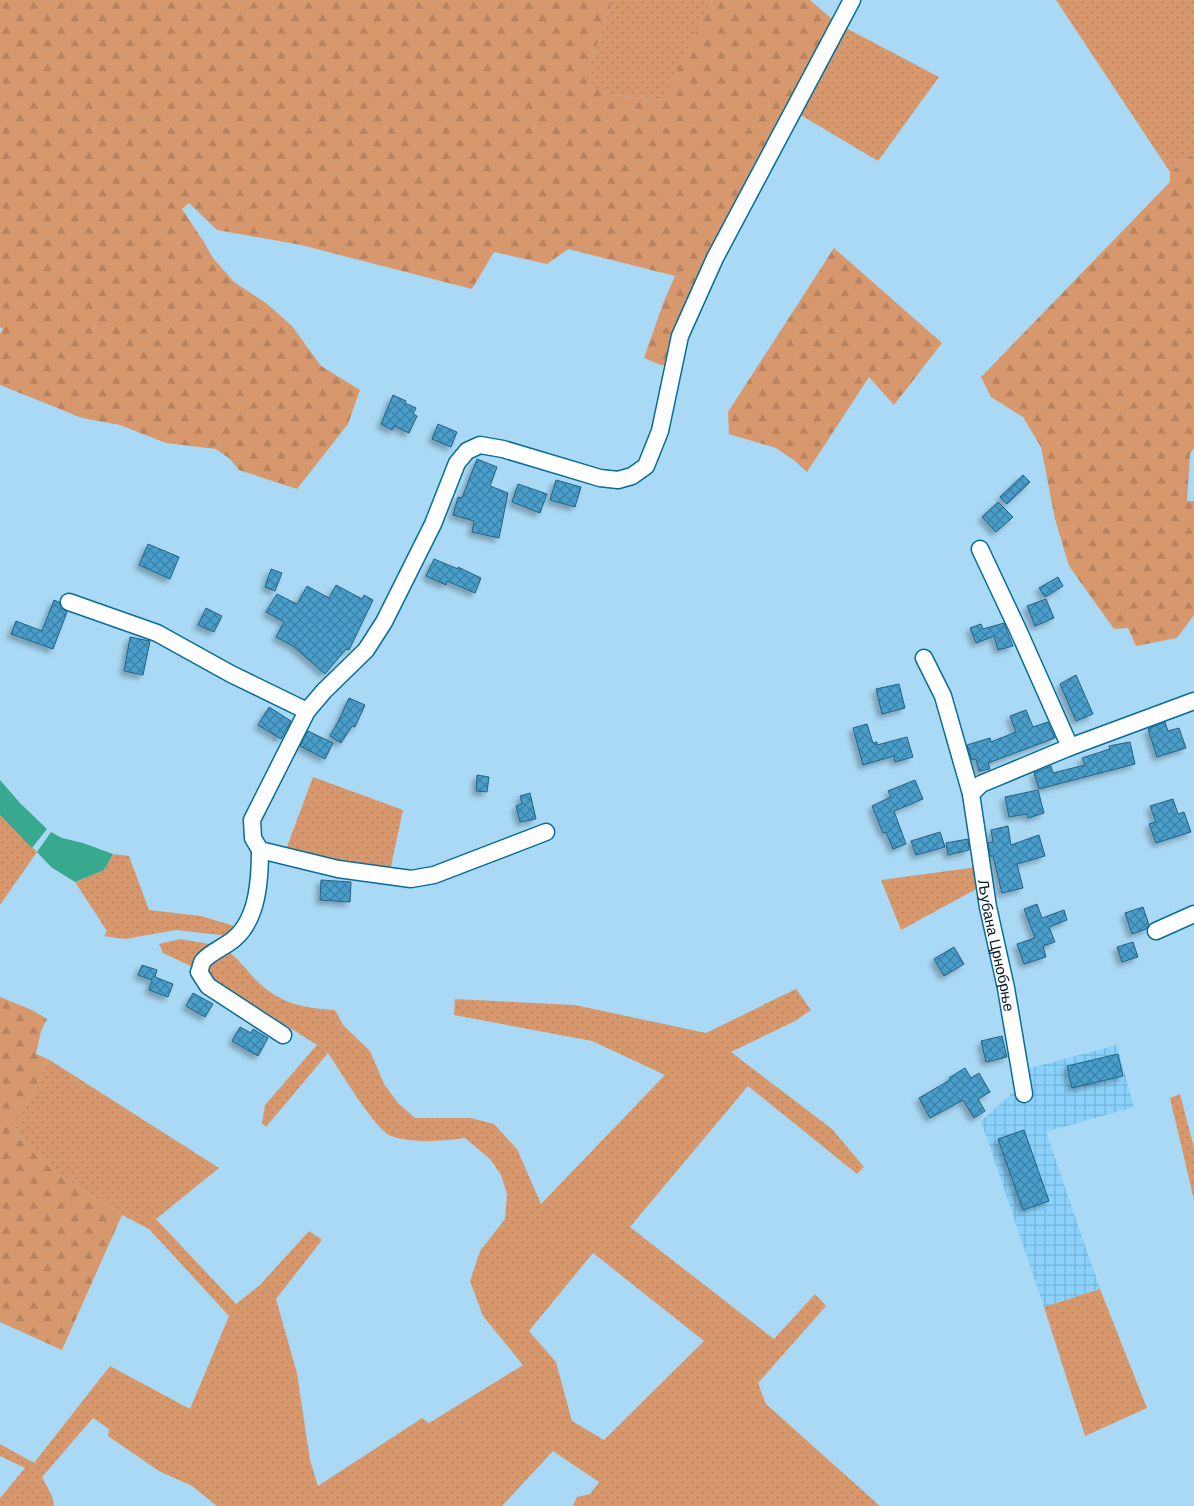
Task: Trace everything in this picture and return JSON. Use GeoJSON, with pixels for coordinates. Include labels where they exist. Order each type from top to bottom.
{"type":"FeatureCollection","features":[{"type":"Feature","properties":{"kind":"street"},"geometry":{"type":"LineString","coordinates":[[282,1035],[208,986],[199,972],[204,960],[236,938],[251,914],[260,874],[260,850],[253,838],[252,820],[307,711],[324,691],[366,650],[384,622],[433,524],[457,463],[467,451],[480,446],[503,449],[600,478],[618,480],[632,476],[646,466],[660,431],[680,336],[715,258],[852,0]]}},
{"type":"Feature","properties":{"kind":"street"},"geometry":{"type":"LineString","coordinates":[[980,549],[1020,632],[1070,747]]}},
{"type":"Feature","properties":{"kind":"street"},"geometry":{"type":"LineString","coordinates":[[69,602],[157,633],[232,674],[307,711]]}},
{"type":"Feature","properties":{"kind":"street","name":"Љубана Црнобрње"},"geometry":{"type":"LineString","coordinates":[[924,658],[943,696],[971,794],[988,907],[1006,988],[1024,1094]]}},
{"type":"Feature","properties":{"kind":"street"},"geometry":{"type":"LineString","coordinates":[[971,794],[981,784],[1070,747],[1194,702]]}},
{"type":"Feature","properties":{"kind":"street"},"geometry":{"type":"LineString","coordinates":[[260,850],[338,869],[411,879],[434,875],[546,832]]}},
{"type":"Feature","properties":{"kind":"street"},"geometry":{"type":"LineString","coordinates":[[1156,931],[1194,914]]}},
{"type":"Feature","properties":{"kind":"shaded area"},"geometry":{"type":"Polygon","coordinates":[[[0,780],[47,829],[32,848],[0,815],[0,780]]]}},
{"type":"Feature","properties":{"kind":"shaded area"},"geometry":{"type":"Polygon","coordinates":[[[51,832],[62,838],[83,843],[113,854],[104,870],[75,882],[51,867],[37,852],[51,832]]]}},
{"type":"Feature","properties":{"kind":"shaded area"},"geometry":{"type":"Polygon","coordinates":[[[1117,1045],[1134,1107],[1046,1132],[1100,1289],[1044,1307],[981,1121],[1018,1088],[1026,1069],[1117,1045]]]}},
{"type":"Feature","properties":{"kind":"green space"},"geometry":{"type":"Polygon","coordinates":[[[0,0],[613,0],[586,75],[589,86],[613,95],[662,100],[712,0],[810,0],[833,20],[716,241],[674,331],[666,365],[661,365],[644,358],[675,276],[568,249],[547,264],[494,252],[472,289],[301,245],[217,230],[189,203],[182,209],[213,258],[234,282],[266,303],[292,326],[321,366],[360,390],[348,424],[297,489],[239,470],[230,459],[216,449],[166,443],[120,425],[82,418],[0,385],[0,334],[3,329],[0,327],[0,0]]]}},
{"type":"Feature","properties":{"kind":"green space"},"geometry":{"type":"Polygon","coordinates":[[[613,0],[712,0],[663,100],[613,95],[589,87],[586,75],[613,0]]]}},
{"type":"Feature","properties":{"kind":"green space"},"geometry":{"type":"Polygon","coordinates":[[[1056,0],[1194,0],[1194,153],[1170,172],[1056,0]]]}},
{"type":"Feature","properties":{"kind":"green space"},"geometry":{"type":"Polygon","coordinates":[[[844,27],[939,77],[878,161],[799,114],[844,27]]]}},
{"type":"Feature","properties":{"kind":"green space"},"geometry":{"type":"Polygon","coordinates":[[[1194,153],[1194,448],[1190,454],[1187,501],[1194,501],[1194,615],[1177,638],[1136,646],[1128,628],[1114,629],[1069,566],[1055,519],[1041,447],[1023,417],[991,397],[981,377],[1170,182],[1170,172],[1194,153]]]}},
{"type":"Feature","properties":{"kind":"green space"},"geometry":{"type":"Polygon","coordinates":[[[834,248],[942,343],[894,405],[869,377],[807,472],[776,448],[729,434],[728,412],[834,248]]]}},
{"type":"Feature","properties":{"kind":"green space"},"geometry":{"type":"Polygon","coordinates":[[[313,777],[403,810],[390,871],[285,852],[313,777]]]}},
{"type":"Feature","properties":{"kind":"green space"},"geometry":{"type":"Polygon","coordinates":[[[0,815],[37,852],[0,905],[0,815]]]}},
{"type":"Feature","properties":{"kind":"green space"},"geometry":{"type":"Polygon","coordinates":[[[113,854],[129,856],[149,910],[201,916],[238,927],[229,936],[176,930],[125,939],[104,936],[107,931],[75,882],[104,870],[113,854]]]}},
{"type":"Feature","properties":{"kind":"green space"},"geometry":{"type":"Polygon","coordinates":[[[977,867],[980,887],[901,930],[881,880],[977,867]]]}},
{"type":"Feature","properties":{"kind":"green space"},"geometry":{"type":"Polygon","coordinates":[[[180,939],[210,944],[221,948],[241,963],[263,986],[281,999],[301,1006],[335,1010],[343,1025],[370,1051],[384,1084],[398,1103],[415,1118],[471,1118],[494,1124],[517,1149],[541,1204],[665,1075],[592,1041],[454,1015],[455,999],[575,1005],[706,1033],[796,989],[811,1010],[795,1021],[731,1052],[832,1129],[864,1167],[857,1174],[748,1086],[630,1227],[774,1339],[815,1294],[826,1306],[758,1383],[766,1404],[880,1506],[575,1506],[573,1505],[577,1497],[590,1494],[599,1482],[553,1451],[502,1506],[217,1506],[192,1486],[159,1471],[108,1436],[109,1429],[93,1418],[42,1477],[52,1496],[54,1506],[0,1506],[0,1498],[25,1468],[0,1456],[0,1444],[34,1463],[110,1366],[190,1409],[229,1316],[149,1229],[122,1215],[55,1172],[19,1139],[15,1123],[36,1088],[48,1059],[219,1168],[156,1219],[236,1304],[260,1285],[309,1231],[322,1240],[276,1299],[297,1373],[310,1460],[318,1486],[422,1418],[429,1423],[523,1365],[483,1316],[470,1281],[480,1251],[505,1219],[507,1194],[501,1175],[490,1159],[465,1138],[419,1141],[400,1139],[384,1132],[367,1112],[328,1053],[266,1127],[262,1123],[265,1105],[317,1045],[195,968],[163,953],[159,944],[180,939]],[[593,1253],[529,1331],[556,1362],[572,1421],[604,1440],[704,1341],[593,1253]]]}},
{"type":"Feature","properties":{"kind":"green space"},"geometry":{"type":"Polygon","coordinates":[[[0,997],[32,1010],[47,1019],[41,1031],[36,1054],[48,1059],[36,1088],[15,1123],[19,1139],[55,1172],[122,1215],[62,1350],[0,1322],[0,997]]]}},
{"type":"Feature","properties":{"kind":"green space"},"geometry":{"type":"Polygon","coordinates":[[[1180,1094],[1194,1148],[1194,1200],[1170,1098],[1180,1094]]]}},
{"type":"Feature","properties":{"kind":"green space"},"geometry":{"type":"Polygon","coordinates":[[[1100,1289],[1147,1408],[1085,1436],[1044,1307],[1100,1289]]]}},
{"type":"Feature","properties":{"kind":"building"},"geometry":{"type":"Polygon","coordinates":[[[393,395],[416,408],[413,414],[417,416],[409,433],[394,426],[392,430],[381,424],[393,395]]]}},
{"type":"Feature","properties":{"kind":"building"},"geometry":{"type":"Polygon","coordinates":[[[438,424],[457,432],[451,447],[432,439],[438,424]]]}},
{"type":"Feature","properties":{"kind":"building"},"geometry":{"type":"Polygon","coordinates":[[[477,459],[497,467],[490,486],[508,493],[499,538],[472,532],[474,521],[453,515],[458,497],[462,498],[477,459]]]}},
{"type":"Feature","properties":{"kind":"building"},"geometry":{"type":"Polygon","coordinates":[[[1023,475],[1030,482],[1007,504],[1000,497],[1023,475]]]}},
{"type":"Feature","properties":{"kind":"building"},"geometry":{"type":"Polygon","coordinates":[[[556,480],[581,487],[575,507],[550,500],[556,480]]]}},
{"type":"Feature","properties":{"kind":"building"},"geometry":{"type":"Polygon","coordinates":[[[518,484],[547,494],[540,513],[512,502],[518,484]]]}},
{"type":"Feature","properties":{"kind":"building"},"geometry":{"type":"Polygon","coordinates":[[[998,502],[1013,517],[996,532],[982,517],[998,502]]]}},
{"type":"Feature","properties":{"kind":"building"},"geometry":{"type":"Polygon","coordinates":[[[148,544],[179,557],[170,579],[139,565],[148,544]]]}},
{"type":"Feature","properties":{"kind":"building"},"geometry":{"type":"Polygon","coordinates":[[[434,559],[458,569],[458,567],[481,578],[475,593],[447,581],[446,585],[426,576],[434,559]]]}},
{"type":"Feature","properties":{"kind":"building"},"geometry":{"type":"Polygon","coordinates":[[[271,569],[282,573],[275,591],[265,587],[271,569]]]}},
{"type":"Feature","properties":{"kind":"building"},"geometry":{"type":"Polygon","coordinates":[[[1058,577],[1063,586],[1045,597],[1039,588],[1058,577]]]}},
{"type":"Feature","properties":{"kind":"building"},"geometry":{"type":"Polygon","coordinates":[[[336,585],[362,599],[364,595],[373,600],[349,650],[346,649],[325,674],[293,646],[276,637],[284,622],[266,612],[277,594],[297,604],[307,586],[329,598],[336,585]]]}},
{"type":"Feature","properties":{"kind":"building"},"geometry":{"type":"Polygon","coordinates":[[[1046,599],[1054,618],[1035,626],[1027,606],[1046,599]]]}},
{"type":"Feature","properties":{"kind":"building"},"geometry":{"type":"Polygon","coordinates":[[[54,600],[59,602],[61,608],[67,612],[53,649],[11,634],[16,621],[42,631],[54,600]]]}},
{"type":"Feature","properties":{"kind":"building"},"geometry":{"type":"Polygon","coordinates":[[[206,608],[222,616],[214,632],[198,625],[206,608]]]}},
{"type":"Feature","properties":{"kind":"building"},"geometry":{"type":"Polygon","coordinates":[[[1004,623],[1013,646],[998,650],[994,636],[976,643],[970,628],[981,624],[983,629],[1004,623]]]}},
{"type":"Feature","properties":{"kind":"building"},"geometry":{"type":"Polygon","coordinates":[[[130,637],[150,641],[143,675],[124,671],[130,637]]]}},
{"type":"Feature","properties":{"kind":"building"},"geometry":{"type":"Polygon","coordinates":[[[1076,675],[1093,714],[1076,721],[1060,684],[1076,675]]]}},
{"type":"Feature","properties":{"kind":"building"},"geometry":{"type":"Polygon","coordinates":[[[899,684],[905,708],[882,714],[876,689],[899,684]]]}},
{"type":"Feature","properties":{"kind":"building"},"geometry":{"type":"Polygon","coordinates":[[[349,698],[365,705],[355,727],[352,726],[341,743],[330,736],[349,698]]]}},
{"type":"Feature","properties":{"kind":"building"},"geometry":{"type":"Polygon","coordinates":[[[269,707],[291,721],[281,739],[258,725],[269,707]]]}},
{"type":"Feature","properties":{"kind":"building"},"geometry":{"type":"Polygon","coordinates":[[[1026,710],[1033,727],[1048,722],[1055,738],[988,763],[990,769],[979,771],[976,759],[972,760],[967,745],[990,738],[991,742],[1016,732],[1010,716],[1026,710]]]}},
{"type":"Feature","properties":{"kind":"building"},"geometry":{"type":"Polygon","coordinates":[[[1165,722],[1168,731],[1179,728],[1186,748],[1157,757],[1148,729],[1165,722]]]}},
{"type":"Feature","properties":{"kind":"building"},"geometry":{"type":"Polygon","coordinates":[[[867,724],[873,743],[877,742],[877,745],[907,737],[913,757],[895,762],[894,756],[863,765],[853,728],[867,724]]]}},
{"type":"Feature","properties":{"kind":"building"},"geometry":{"type":"Polygon","coordinates":[[[308,731],[333,743],[325,759],[300,746],[308,731]]]}},
{"type":"Feature","properties":{"kind":"building"},"geometry":{"type":"Polygon","coordinates":[[[1130,742],[1135,764],[1039,789],[1034,773],[1051,766],[1053,773],[1085,765],[1082,758],[1110,749],[1109,746],[1130,742]]]}},
{"type":"Feature","properties":{"kind":"building"},"geometry":{"type":"Polygon","coordinates":[[[477,775],[489,777],[487,792],[476,791],[477,775]]]}},
{"type":"Feature","properties":{"kind":"building"},"geometry":{"type":"Polygon","coordinates":[[[915,780],[923,799],[894,811],[906,844],[893,849],[886,832],[883,833],[872,806],[891,797],[888,791],[915,780]]]}},
{"type":"Feature","properties":{"kind":"building"},"geometry":{"type":"Polygon","coordinates":[[[1038,790],[1044,813],[1028,818],[1027,814],[1009,817],[1005,797],[1038,790]]]}},
{"type":"Feature","properties":{"kind":"building"},"geometry":{"type":"Polygon","coordinates":[[[530,793],[536,819],[520,822],[516,806],[522,804],[520,796],[530,793]]]}},
{"type":"Feature","properties":{"kind":"building"},"geometry":{"type":"Polygon","coordinates":[[[1173,799],[1178,814],[1184,812],[1191,832],[1156,843],[1149,824],[1156,822],[1150,806],[1173,799]]]}},
{"type":"Feature","properties":{"kind":"building"},"geometry":{"type":"Polygon","coordinates":[[[1008,826],[1011,845],[1039,835],[1045,856],[1017,864],[1023,888],[1002,893],[993,856],[990,856],[988,843],[993,842],[991,830],[1008,826]]]}},
{"type":"Feature","properties":{"kind":"building"},"geometry":{"type":"Polygon","coordinates":[[[940,832],[945,847],[916,855],[911,841],[940,832]]]}},
{"type":"Feature","properties":{"kind":"building"},"geometry":{"type":"Polygon","coordinates":[[[968,839],[969,850],[948,855],[946,843],[968,839]]]}},
{"type":"Feature","properties":{"kind":"building"},"geometry":{"type":"Polygon","coordinates":[[[321,880],[351,882],[350,902],[320,900],[321,880]]]}},
{"type":"Feature","properties":{"kind":"building"},"geometry":{"type":"Polygon","coordinates":[[[1037,904],[1042,918],[1064,910],[1067,920],[1049,927],[1055,942],[1043,946],[1046,957],[1024,964],[1017,944],[1035,938],[1024,909],[1037,904]]]}},
{"type":"Feature","properties":{"kind":"building"},"geometry":{"type":"Polygon","coordinates":[[[1143,907],[1149,925],[1146,929],[1132,934],[1125,913],[1143,907]]]}},
{"type":"Feature","properties":{"kind":"building"},"geometry":{"type":"Polygon","coordinates":[[[1133,942],[1138,957],[1122,962],[1117,947],[1133,942]]]}},
{"type":"Feature","properties":{"kind":"building"},"geometry":{"type":"Polygon","coordinates":[[[954,947],[964,964],[944,976],[934,959],[954,947]]]}},
{"type":"Feature","properties":{"kind":"building"},"geometry":{"type":"Polygon","coordinates":[[[142,965],[157,970],[155,977],[173,984],[168,997],[149,990],[152,980],[138,975],[142,965]]]}},
{"type":"Feature","properties":{"kind":"building"},"geometry":{"type":"Polygon","coordinates":[[[193,993],[213,1004],[205,1017],[186,1006],[193,993]]]}},
{"type":"Feature","properties":{"kind":"building"},"geometry":{"type":"Polygon","coordinates":[[[240,1027],[251,1033],[253,1029],[268,1038],[258,1056],[232,1041],[240,1027]]]}},
{"type":"Feature","properties":{"kind":"building"},"geometry":{"type":"Polygon","coordinates":[[[1002,1036],[1007,1057],[986,1062],[981,1041],[1002,1036]]]}},
{"type":"Feature","properties":{"kind":"building"},"geometry":{"type":"Polygon","coordinates":[[[1118,1054],[1123,1076],[1072,1088],[1067,1066],[1118,1054]]]}},
{"type":"Feature","properties":{"kind":"building"},"geometry":{"type":"Polygon","coordinates":[[[965,1068],[971,1078],[979,1073],[990,1092],[978,1099],[985,1111],[974,1118],[963,1100],[930,1118],[919,1098],[950,1080],[949,1078],[965,1068]]]}},
{"type":"Feature","properties":{"kind":"building"},"geometry":{"type":"Polygon","coordinates":[[[1024,1130],[1049,1201],[1023,1210],[998,1139],[1024,1130]]]}}]}
